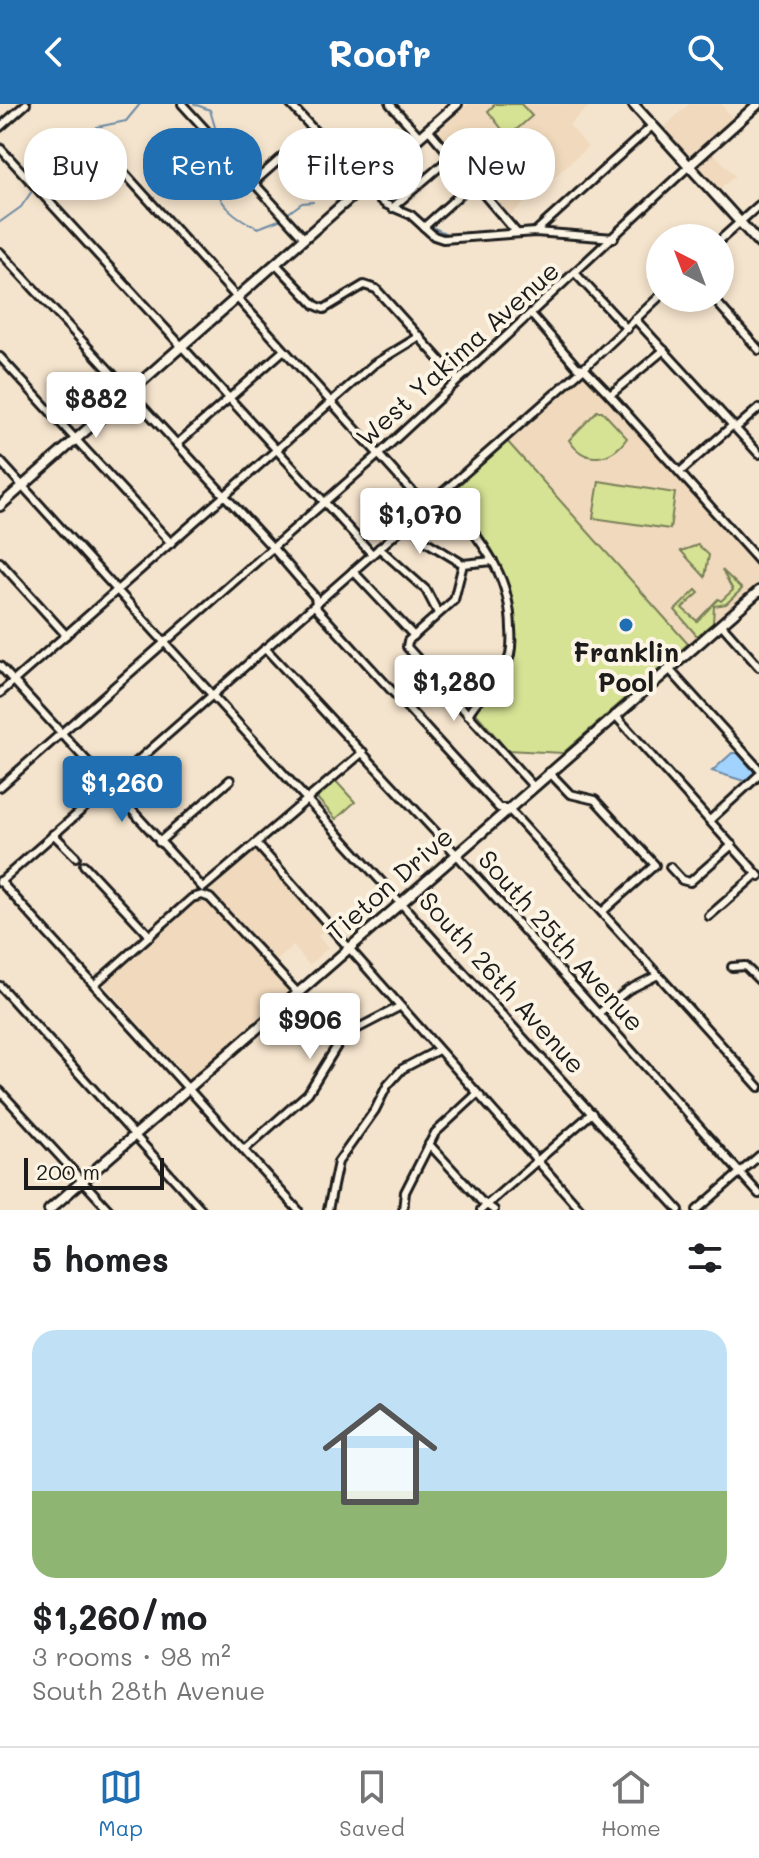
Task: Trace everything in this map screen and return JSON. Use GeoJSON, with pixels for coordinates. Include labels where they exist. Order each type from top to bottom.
{"type":"FeatureCollection","features":[{"type":"Feature","properties":{"kind":"main road"},"geometry":{"type":"LineString","coordinates":[[423,134],[457,104]]}},
{"type":"Feature","properties":{"kind":"main road"},"geometry":{"type":"LineString","coordinates":[[633,104],[759,243]]}},
{"type":"Feature","properties":{"kind":"main road","name":"West Yakima Avenue"},"geometry":{"type":"LineString","coordinates":[[689,166],[758,105]]}},
{"type":"Feature","properties":{"kind":"main road"},"geometry":{"type":"LineString","coordinates":[[0,506],[347,200]]}},
{"type":"Feature","properties":{"kind":"main road","name":"Tieton Drive"},"geometry":{"type":"LineString","coordinates":[[49,1210],[296,991],[759,591]]}},
{"type":"Feature","properties":{"kind":"street"},"geometry":{"type":"LineString","coordinates":[[0,127],[26,104]]}},
{"type":"Feature","properties":{"kind":"street"},"geometry":{"type":"LineString","coordinates":[[182,104],[204,128]]}},
{"type":"Feature","properties":{"kind":"street"},"geometry":{"type":"LineString","coordinates":[[290,104],[311,128]]}},
{"type":"Feature","properties":{"kind":"street"},"geometry":{"type":"LineString","coordinates":[[390,104],[412,128]]}},
{"type":"Feature","properties":{"kind":"street"},"geometry":{"type":"LineString","coordinates":[[535,232],[652,126]]}},
{"type":"Feature","properties":{"kind":"street"},"geometry":{"type":"LineString","coordinates":[[428,129],[439,142]]}},
{"type":"Feature","properties":{"kind":"street"},"geometry":{"type":"LineString","coordinates":[[0,148],[372,554]]}},
{"type":"Feature","properties":{"kind":"street"},"geometry":{"type":"LineString","coordinates":[[262,175],[278,161]]}},
{"type":"Feature","properties":{"kind":"street","name":"West Yakima Avenue"},"geometry":{"type":"LineString","coordinates":[[0,787],[377,456],[689,166]]}},
{"type":"Feature","properties":{"kind":"street"},"geometry":{"type":"LineString","coordinates":[[395,206],[439,168]]}},
{"type":"Feature","properties":{"kind":"street"},"geometry":{"type":"LineString","coordinates":[[127,176],[426,507]]}},
{"type":"Feature","properties":{"kind":"street"},"geometry":{"type":"LineString","coordinates":[[262,191],[304,238]]}},
{"type":"Feature","properties":{"kind":"street"},"geometry":{"type":"LineString","coordinates":[[386,200],[443,239],[516,232],[614,238]]}},
{"type":"Feature","properties":{"kind":"street"},"geometry":{"type":"LineString","coordinates":[[424,227],[454,200]]}},
{"type":"Feature","properties":{"kind":"street"},"geometry":{"type":"LineString","coordinates":[[489,200],[516,232]]}},
{"type":"Feature","properties":{"kind":"street"},"geometry":{"type":"LineString","coordinates":[[734,227],[759,205]]}},
{"type":"Feature","properties":{"kind":"street"},"geometry":{"type":"LineString","coordinates":[[0,252],[272,547],[317,602],[317,609],[499,808],[507,808],[759,1087]]}},
{"type":"Feature","properties":{"kind":"street"},"geometry":{"type":"LineString","coordinates":[[276,264],[315,305],[324,309],[364,285],[376,289],[457,379]]}},
{"type":"Feature","properties":{"kind":"street"},"geometry":{"type":"LineString","coordinates":[[576,274],[627,329]]}},
{"type":"Feature","properties":{"kind":"street"},"geometry":{"type":"LineString","coordinates":[[298,1210],[0,882],[584,368],[646,309]]}},
{"type":"Feature","properties":{"kind":"street"},"geometry":{"type":"LineString","coordinates":[[725,312],[759,350]]}},
{"type":"Feature","properties":{"kind":"street"},"geometry":{"type":"LineString","coordinates":[[531,314],[577,367],[584,368],[610,395],[759,561]]}},
{"type":"Feature","properties":{"kind":"street"},"geometry":{"type":"LineString","coordinates":[[635,319],[759,454]]}},
{"type":"Feature","properties":{"kind":"street"},"geometry":{"type":"LineString","coordinates":[[0,693],[329,403],[389,353],[420,336]]}},
{"type":"Feature","properties":{"kind":"street"},"geometry":{"type":"LineString","coordinates":[[610,395],[664,350]]}},
{"type":"Feature","properties":{"kind":"street"},"geometry":{"type":"LineString","coordinates":[[177,444],[283,351]]}},
{"type":"Feature","properties":{"kind":"street"},"geometry":{"type":"LineString","coordinates":[[0,357],[171,543]]}},
{"type":"Feature","properties":{"kind":"street"},"geometry":{"type":"LineString","coordinates":[[680,472],[759,408]]}},
{"type":"Feature","properties":{"kind":"street","name":"South 26th Avenue"},"geometry":{"type":"LineString","coordinates":[[0,461],[211,696],[309,798],[679,1210]]}},
{"type":"Feature","properties":{"kind":"street"},"geometry":{"type":"LineString","coordinates":[[443,492],[505,581],[512,644],[502,674],[484,690],[468,715]]}},
{"type":"Feature","properties":{"kind":"street"},"geometry":{"type":"LineString","coordinates":[[411,520],[425,541],[463,564],[493,561]]}},
{"type":"Feature","properties":{"kind":"street"},"geometry":{"type":"LineString","coordinates":[[379,548],[426,590],[438,613]]}},
{"type":"Feature","properties":{"kind":"street"},"geometry":{"type":"LineString","coordinates":[[0,562],[66,635]]}},
{"type":"Feature","properties":{"kind":"street"},"geometry":{"type":"LineString","coordinates":[[463,564],[454,600],[407,643],[533,786]]}},
{"type":"Feature","properties":{"kind":"street"},"geometry":{"type":"LineString","coordinates":[[353,571],[414,636]]}},
{"type":"Feature","properties":{"kind":"street"},"geometry":{"type":"LineString","coordinates":[[721,624],[759,667]]}},
{"type":"Feature","properties":{"kind":"street","name":"South 25th Avenue"},"geometry":{"type":"LineString","coordinates":[[265,648],[456,854],[759,1194]]}},
{"type":"Feature","properties":{"kind":"street"},"geometry":{"type":"LineString","coordinates":[[0,666],[296,991]]}},
{"type":"Feature","properties":{"kind":"street"},"geometry":{"type":"LineString","coordinates":[[669,669],[759,769]]}},
{"type":"Feature","properties":{"kind":"street"},"geometry":{"type":"LineString","coordinates":[[615,715],[758,875],[709,916]]}},
{"type":"Feature","properties":{"kind":"street"},"geometry":{"type":"LineString","coordinates":[[95,984],[363,752]]}},
{"type":"Feature","properties":{"kind":"street"},"geometry":{"type":"LineString","coordinates":[[549,772],[570,794],[595,800],[655,865],[602,912]]}},
{"type":"Feature","properties":{"kind":"street"},"geometry":{"type":"LineString","coordinates":[[710,820],[759,775]]}},
{"type":"Feature","properties":{"kind":"street"},"geometry":{"type":"LineString","coordinates":[[159,842],[230,780]]}},
{"type":"Feature","properties":{"kind":"street"},"geometry":{"type":"LineString","coordinates":[[53,834],[76,857]]}},
{"type":"Feature","properties":{"kind":"street"},"geometry":{"type":"LineString","coordinates":[[256,843],[581,1210]]}},
{"type":"Feature","properties":{"kind":"street"},"geometry":{"type":"LineString","coordinates":[[670,867],[690,882],[732,845]]}},
{"type":"Feature","properties":{"kind":"street"},"geometry":{"type":"LineString","coordinates":[[84,865],[150,936]]}},
{"type":"Feature","properties":{"kind":"street"},"geometry":{"type":"LineString","coordinates":[[732,967],[745,966],[759,980]]}},
{"type":"Feature","properties":{"kind":"street"},"geometry":{"type":"LineString","coordinates":[[599,1013],[628,990],[658,975]]}},
{"type":"Feature","properties":{"kind":"street"},"geometry":{"type":"LineString","coordinates":[[0,986],[202,1210]]}},
{"type":"Feature","properties":{"kind":"street"},"geometry":{"type":"LineString","coordinates":[[244,1150],[308,1093],[343,1036],[399,1007]]}},
{"type":"Feature","properties":{"kind":"street"},"geometry":{"type":"LineString","coordinates":[[328,1210],[338,1162],[375,1110],[387,1086],[402,1069],[438,1050]]}},
{"type":"Feature","properties":{"kind":"street"},"geometry":{"type":"LineString","coordinates":[[0,1091],[109,1210]]}},
{"type":"Feature","properties":{"kind":"street"},"geometry":{"type":"LineString","coordinates":[[403,1210],[405,1192],[429,1144],[442,1124],[477,1094]]}},
{"type":"Feature","properties":{"kind":"street"},"geometry":{"type":"LineString","coordinates":[[481,1210],[592,1113]]}},
{"type":"Feature","properties":{"kind":"street"},"geometry":{"type":"LineString","coordinates":[[429,1144],[481,1201],[494,1210]]}},
{"type":"Feature","properties":{"kind":"street"},"geometry":{"type":"LineString","coordinates":[[697,1210],[759,1156]]}},
{"type":"Feature","properties":{"kind":"shaded area"},"geometry":{"type":"Polygon","coordinates":[[[468,104],[592,104],[569,125],[588,147],[555,176],[555,128],[441,128],[468,104]]]}},
{"type":"Feature","properties":{"kind":"shaded area"},"geometry":{"type":"Polygon","coordinates":[[[689,104],[721,104],[733,119],[692,154],[686,153],[663,128],[689,104]]]}},
{"type":"Feature","properties":{"kind":"shaded area"},"geometry":{"type":"Polygon","coordinates":[[[712,151],[735,176],[717,191],[698,167],[712,151]]]}},
{"type":"Feature","properties":{"kind":"shaded area"},"geometry":{"type":"Polygon","coordinates":[[[498,200],[528,200],[511,215],[498,200]]]}},
{"type":"Feature","properties":{"kind":"shaded area"},"geometry":{"type":"Polygon","coordinates":[[[585,372],[759,566],[759,583],[688,644],[507,441],[585,372]]]}},
{"type":"Feature","properties":{"kind":"shaded area"},"geometry":{"type":"Polygon","coordinates":[[[255,850],[326,929],[318,936],[328,948],[309,965],[293,946],[269,968],[289,991],[189,1080],[104,984],[255,850]]]}},
{"type":"Feature","properties":{"kind":"green space"},"geometry":{"type":"Polygon","coordinates":[[[495,104],[521,104],[532,116],[518,128],[501,128],[488,111],[495,104]]]}},
{"type":"Feature","properties":{"kind":"green space"},"geometry":{"type":"Polygon","coordinates":[[[597,411],[602,411],[627,438],[613,452],[598,457],[583,453],[569,440],[597,411]]]}},
{"type":"Feature","properties":{"kind":"green space"},"geometry":{"type":"Polygon","coordinates":[[[507,441],[688,644],[563,753],[507,750],[475,712],[510,663],[515,647],[510,588],[503,572],[448,493],[507,441]]]}},
{"type":"Feature","properties":{"kind":"green space"},"geometry":{"type":"Polygon","coordinates":[[[599,481],[675,493],[670,529],[593,518],[599,481]]]}},
{"type":"Feature","properties":{"kind":"green space"},"geometry":{"type":"Polygon","coordinates":[[[698,545],[709,555],[705,577],[681,551],[698,545]]]}},
{"type":"Feature","properties":{"kind":"green space"},"geometry":{"type":"Polygon","coordinates":[[[722,570],[742,589],[726,604],[714,606],[713,623],[697,636],[675,610],[696,590],[699,593],[682,608],[697,621],[718,599],[721,601],[733,590],[722,570]]]}},
{"type":"Feature","properties":{"kind":"green space"},"geometry":{"type":"Polygon","coordinates":[[[334,779],[355,802],[336,819],[315,796],[334,779]]]}},
{"type":"Feature","properties":{"kind":"water"},"geometry":{"type":"Polygon","coordinates":[[[732,753],[738,753],[756,774],[747,782],[712,771],[732,753]]]}},
{"type":"Feature","properties":{"kind":"waterway"},"geometry":{"type":"LineString","coordinates":[[96,128],[126,121],[140,104]]}},
{"type":"Feature","properties":{"kind":"waterway"},"geometry":{"type":"LineString","coordinates":[[194,104],[210,110],[215,128]]}},
{"type":"Feature","properties":{"kind":"waterway"},"geometry":{"type":"LineString","coordinates":[[0,222],[26,200]]}},
{"type":"Feature","properties":{"kind":"waterway"},"geometry":{"type":"LineString","coordinates":[[222,200],[235,215],[258,228],[279,220]]}},
{"type":"Feature","properties":{"kind":"waterway"},"geometry":{"type":"LineString","coordinates":[[390,200],[425,221]]}},
{"type":"Feature","properties":{"kind":"waterway"},"geometry":{"type":"LineString","coordinates":[[287,214],[302,203],[313,202]]}},
{"type":"Feature","properties":{"kind":"waterway"},"geometry":{"type":"LineString","coordinates":[[430,226],[447,234],[504,230]]}},
{"type":"Feature","properties":{"kind":"place","name":"Franklin Pool"},"geometry":{"type":"Point","coordinates":[626,625]}}]}
